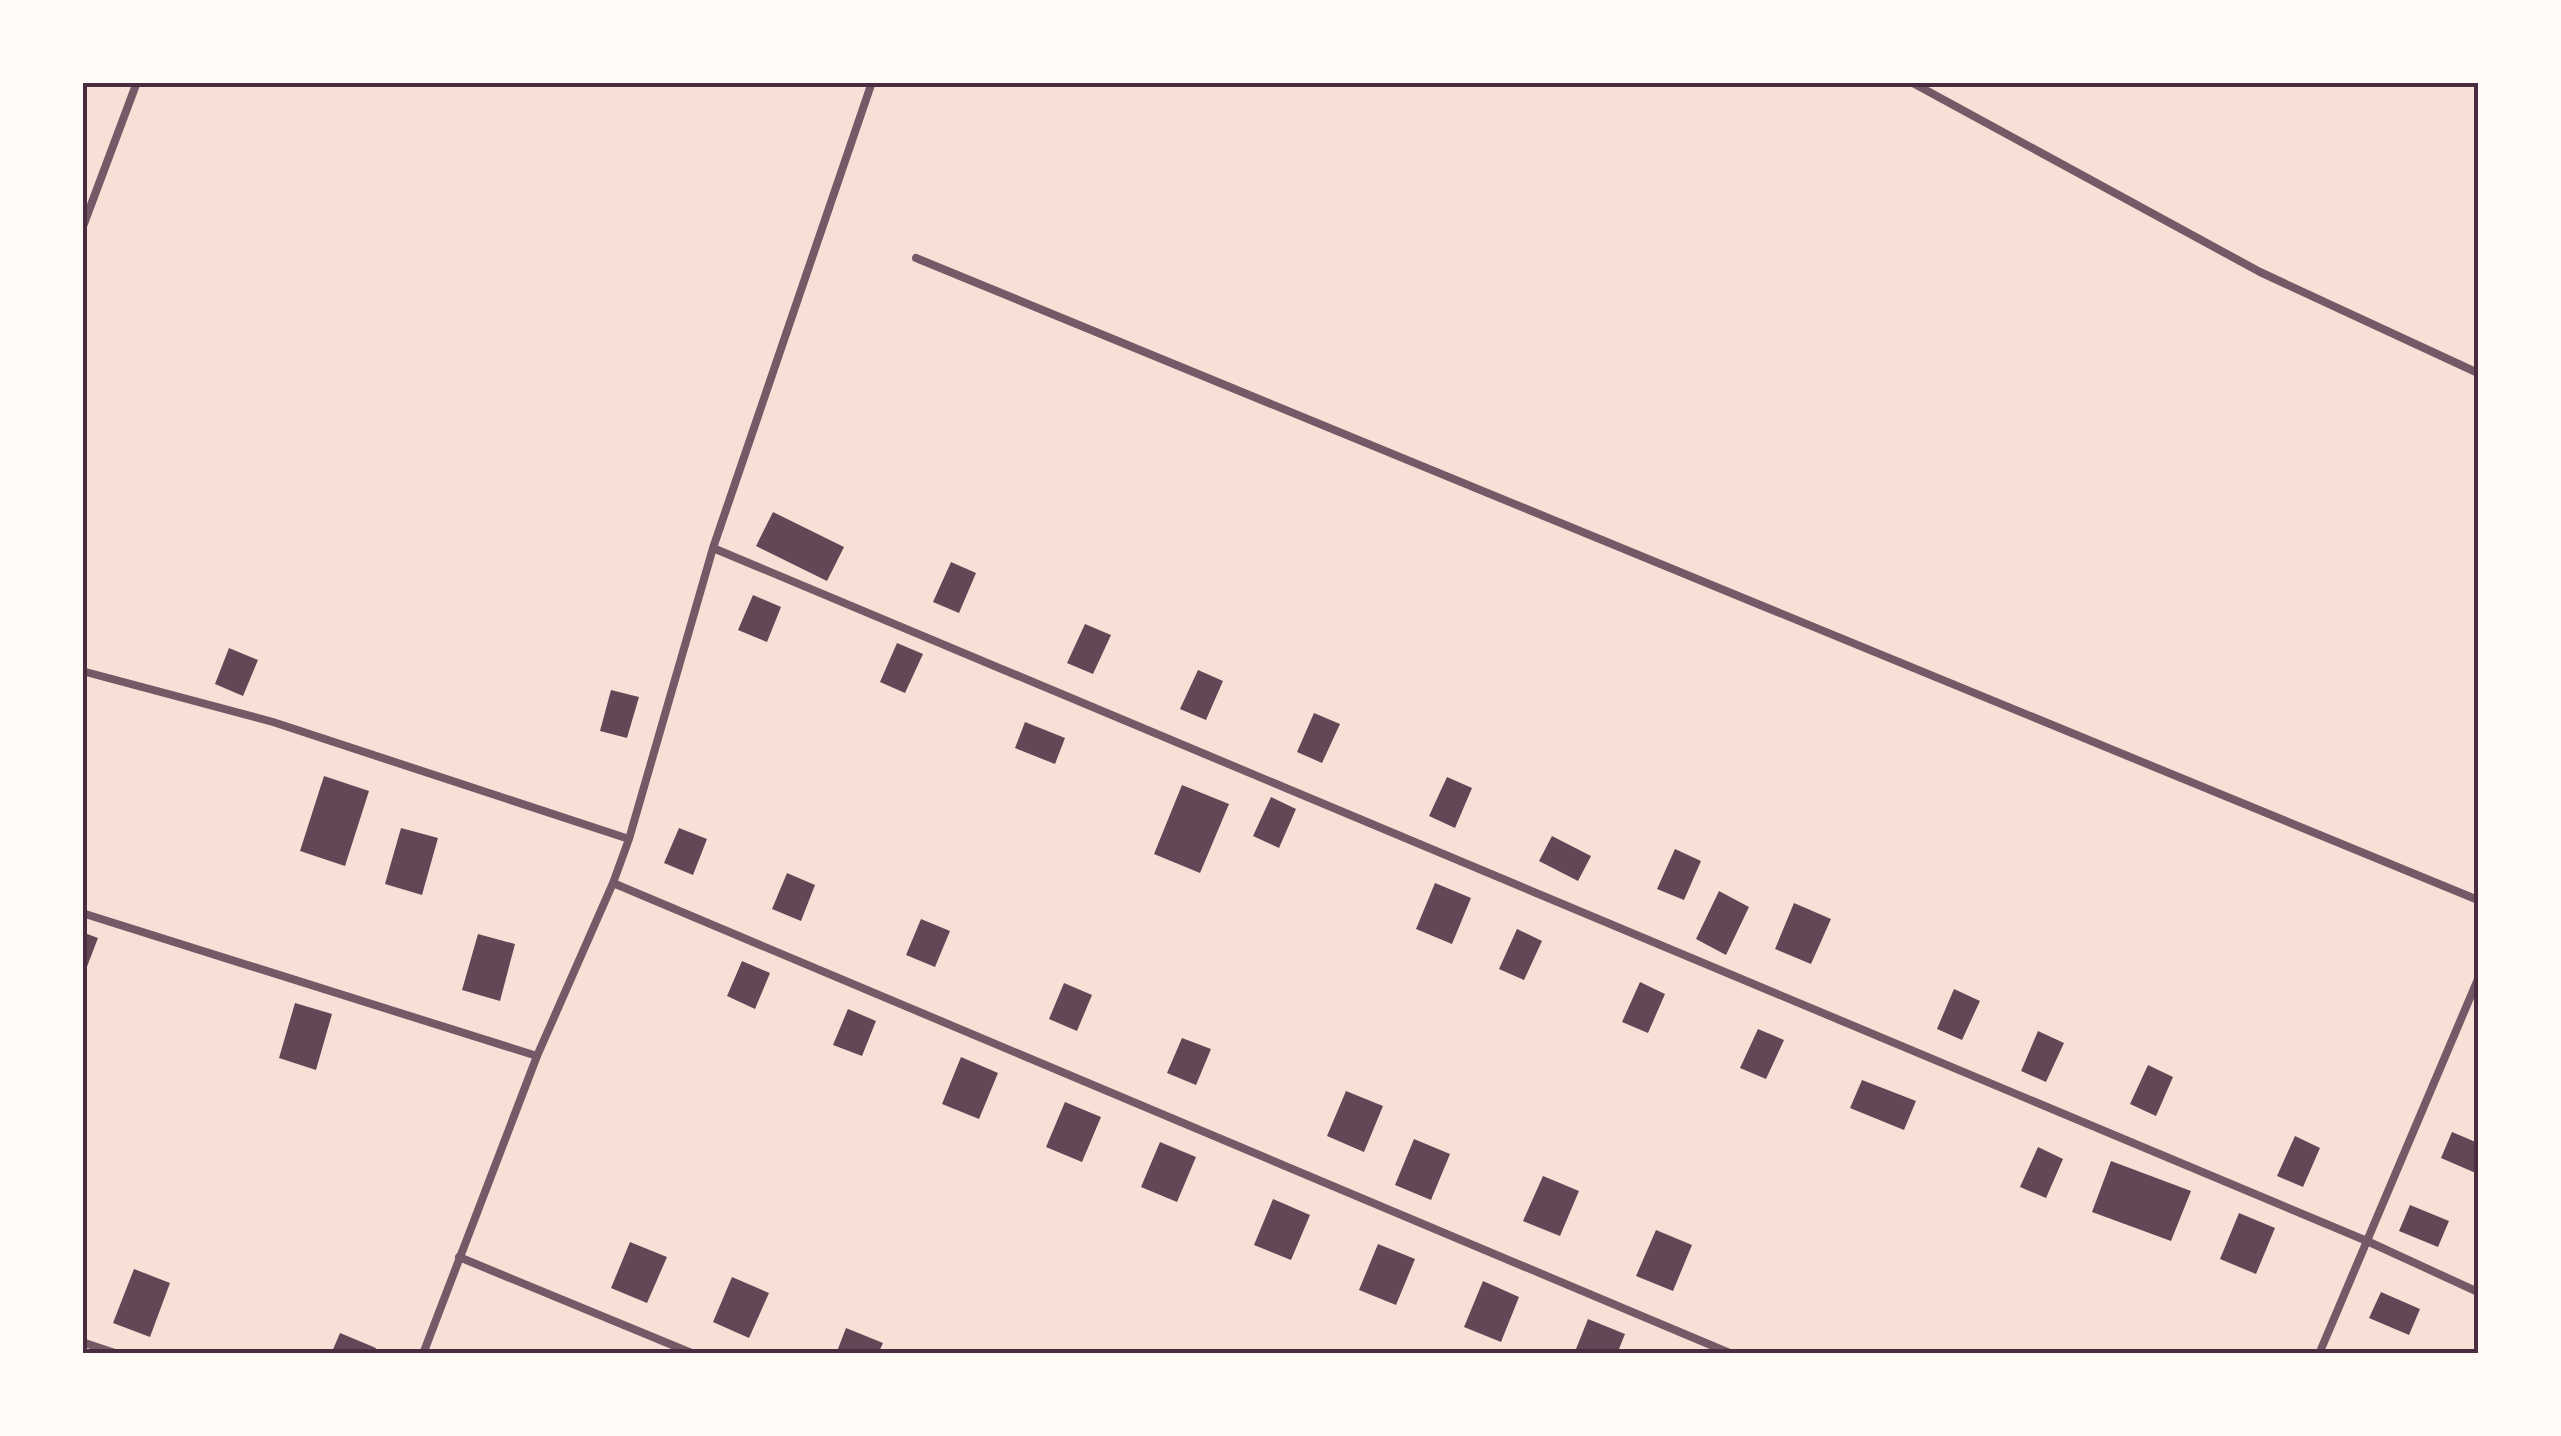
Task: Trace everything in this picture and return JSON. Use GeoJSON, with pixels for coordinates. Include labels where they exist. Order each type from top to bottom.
{"type":"FeatureCollection","features":[{"type":"Feature","properties":{"kind":"lane"},"geometry":{"type":"LineString","coordinates":[[82,229],[137,82]]}},
{"type":"Feature","properties":{"kind":"lane"},"geometry":{"type":"LineString","coordinates":[[423,1354],[537,1056],[629,838],[712,548],[872,82]]}},
{"type":"Feature","properties":{"kind":"lane"},"geometry":{"type":"LineString","coordinates":[[1911,82],[2260,272],[2478,373]]}},
{"type":"Feature","properties":{"kind":"lane"},"geometry":{"type":"LineString","coordinates":[[916,258],[2478,900]]}},
{"type":"Feature","properties":{"kind":"lane"},"geometry":{"type":"LineString","coordinates":[[712,548],[2367,1241],[2478,1292]]}},
{"type":"Feature","properties":{"kind":"lane"},"geometry":{"type":"LineString","coordinates":[[82,672],[273,722],[629,838]]}},
{"type":"Feature","properties":{"kind":"lane"},"geometry":{"type":"LineString","coordinates":[[613,882],[1732,1354]]}},
{"type":"Feature","properties":{"kind":"lane"},"geometry":{"type":"LineString","coordinates":[[82,913],[537,1056]]}},
{"type":"Feature","properties":{"kind":"lane"},"geometry":{"type":"LineString","coordinates":[[2319,1354],[2478,978]]}},
{"type":"Feature","properties":{"kind":"lane"},"geometry":{"type":"LineString","coordinates":[[459,1257],[694,1354]]}},
{"type":"Feature","properties":{"kind":"lane"},"geometry":{"type":"LineString","coordinates":[[82,1342],[118,1354]]}},
{"type":"Feature","properties":{"kind":"building"},"geometry":{"type":"Polygon","coordinates":[[[773,512],[844,547],[827,581],[756,546],[773,512]]]}},
{"type":"Feature","properties":{"kind":"building"},"geometry":{"type":"Polygon","coordinates":[[[951,562],[976,573],[959,613],[933,602],[951,562]]]}},
{"type":"Feature","properties":{"kind":"building"},"geometry":{"type":"Polygon","coordinates":[[[753,595],[781,607],[767,642],[738,630],[753,595]]]}},
{"type":"Feature","properties":{"kind":"building"},"geometry":{"type":"Polygon","coordinates":[[[1085,624],[1111,635],[1093,674],[1067,663],[1085,624]]]}},
{"type":"Feature","properties":{"kind":"building"},"geometry":{"type":"Polygon","coordinates":[[[897,643],[923,654],[905,693],[880,682],[897,643]]]}},
{"type":"Feature","properties":{"kind":"building"},"geometry":{"type":"Polygon","coordinates":[[[229,648],[258,660],[243,696],[215,684],[229,648]]]}},
{"type":"Feature","properties":{"kind":"building"},"geometry":{"type":"Polygon","coordinates":[[[1198,670],[1223,681],[1206,720],[1180,709],[1198,670]]]}},
{"type":"Feature","properties":{"kind":"building"},"geometry":{"type":"Polygon","coordinates":[[[611,690],[639,697],[627,738],[600,731],[611,690]]]}},
{"type":"Feature","properties":{"kind":"building"},"geometry":{"type":"Polygon","coordinates":[[[1314,713],[1340,724],[1322,763],[1297,752],[1314,713]]]}},
{"type":"Feature","properties":{"kind":"building"},"geometry":{"type":"Polygon","coordinates":[[[1025,722],[1065,738],[1055,764],[1015,748],[1025,722]]]}},
{"type":"Feature","properties":{"kind":"building"},"geometry":{"type":"Polygon","coordinates":[[[324,776],[369,791],[345,866],[300,851],[324,776]]]}},
{"type":"Feature","properties":{"kind":"building"},"geometry":{"type":"Polygon","coordinates":[[[1447,777],[1472,788],[1455,828],[1429,816],[1447,777]]]}},
{"type":"Feature","properties":{"kind":"building"},"geometry":{"type":"Polygon","coordinates":[[[1182,785],[1229,804],[1200,873],[1154,854],[1182,785]]]}},
{"type":"Feature","properties":{"kind":"building"},"geometry":{"type":"Polygon","coordinates":[[[1271,797],[1296,809],[1279,848],[1253,836],[1271,797]]]}},
{"type":"Feature","properties":{"kind":"building"},"geometry":{"type":"Polygon","coordinates":[[[401,828],[438,838],[422,895],[385,884],[401,828]]]}},
{"type":"Feature","properties":{"kind":"building"},"geometry":{"type":"Polygon","coordinates":[[[679,828],[707,839],[693,875],[664,863],[679,828]]]}},
{"type":"Feature","properties":{"kind":"building"},"geometry":{"type":"Polygon","coordinates":[[[1552,836],[1591,856],[1578,881],[1539,861],[1552,836]]]}},
{"type":"Feature","properties":{"kind":"building"},"geometry":{"type":"Polygon","coordinates":[[[1675,849],[1701,861],[1684,900],[1657,889],[1675,849]]]}},
{"type":"Feature","properties":{"kind":"building"},"geometry":{"type":"Polygon","coordinates":[[[787,873],[815,885],[801,921],[772,909],[787,873]]]}},
{"type":"Feature","properties":{"kind":"building"},"geometry":{"type":"Polygon","coordinates":[[[1435,883],[1471,898],[1452,944],[1416,929],[1435,883]]]}},
{"type":"Feature","properties":{"kind":"building"},"geometry":{"type":"Polygon","coordinates":[[[1719,891],[1749,907],[1726,955],[1696,939],[1719,891]]]}},
{"type":"Feature","properties":{"kind":"building"},"geometry":{"type":"Polygon","coordinates":[[[1794,903],[1831,919],[1811,964],[1775,949],[1794,903]]]}},
{"type":"Feature","properties":{"kind":"building"},"geometry":{"type":"Polygon","coordinates":[[[921,919],[950,931],[935,967],[906,955],[921,919]]]}},
{"type":"Feature","properties":{"kind":"building"},"geometry":{"type":"Polygon","coordinates":[[[1517,929],[1542,941],[1524,980],[1499,969],[1517,929]]]}},
{"type":"Feature","properties":{"kind":"building"},"geometry":{"type":"Polygon","coordinates":[[[82,932],[98,938],[83,977],[82,977],[82,932]]]}},
{"type":"Feature","properties":{"kind":"building"},"geometry":{"type":"Polygon","coordinates":[[[478,934],[515,944],[500,1001],[462,990],[478,934]]]}},
{"type":"Feature","properties":{"kind":"building"},"geometry":{"type":"Polygon","coordinates":[[[742,961],[770,973],[755,1009],[727,996],[742,961]]]}},
{"type":"Feature","properties":{"kind":"building"},"geometry":{"type":"Polygon","coordinates":[[[1640,982],[1665,994],[1648,1033],[1622,1022],[1640,982]]]}},
{"type":"Feature","properties":{"kind":"building"},"geometry":{"type":"Polygon","coordinates":[[[1064,983],[1092,995],[1077,1031],[1049,1019],[1064,983]]]}},
{"type":"Feature","properties":{"kind":"building"},"geometry":{"type":"Polygon","coordinates":[[[1954,989],[1980,1001],[1962,1040],[1937,1029],[1954,989]]]}},
{"type":"Feature","properties":{"kind":"building"},"geometry":{"type":"Polygon","coordinates":[[[295,1003],[332,1014],[316,1070],[279,1058],[295,1003]]]}},
{"type":"Feature","properties":{"kind":"building"},"geometry":{"type":"Polygon","coordinates":[[[848,1009],[876,1021],[862,1056],[833,1045],[848,1009]]]}},
{"type":"Feature","properties":{"kind":"building"},"geometry":{"type":"Polygon","coordinates":[[[1758,1029],[1784,1040],[1766,1079],[1740,1068],[1758,1029]]]}},
{"type":"Feature","properties":{"kind":"building"},"geometry":{"type":"Polygon","coordinates":[[[2038,1031],[2064,1043],[2046,1082],[2021,1071],[2038,1031]]]}},
{"type":"Feature","properties":{"kind":"building"},"geometry":{"type":"Polygon","coordinates":[[[1182,1038],[1211,1049],[1196,1085],[1167,1073],[1182,1038]]]}},
{"type":"Feature","properties":{"kind":"building"},"geometry":{"type":"Polygon","coordinates":[[[961,1057],[998,1073],[979,1119],[942,1104],[961,1057]]]}},
{"type":"Feature","properties":{"kind":"building"},"geometry":{"type":"Polygon","coordinates":[[[2148,1065],[2173,1077],[2156,1116],[2130,1104],[2148,1065]]]}},
{"type":"Feature","properties":{"kind":"building"},"geometry":{"type":"Polygon","coordinates":[[[1862,1080],[1916,1101],[1904,1130],[1850,1108],[1862,1080]]]}},
{"type":"Feature","properties":{"kind":"building"},"geometry":{"type":"Polygon","coordinates":[[[1346,1091],[1383,1106],[1364,1152],[1327,1136],[1346,1091]]]}},
{"type":"Feature","properties":{"kind":"building"},"geometry":{"type":"Polygon","coordinates":[[[1065,1102],[1101,1117],[1082,1162],[1046,1147],[1065,1102]]]}},
{"type":"Feature","properties":{"kind":"building"},"geometry":{"type":"Polygon","coordinates":[[[2452,1132],[2478,1143],[2478,1174],[2441,1158],[2452,1132]]]}},
{"type":"Feature","properties":{"kind":"building"},"geometry":{"type":"Polygon","coordinates":[[[2295,1136],[2320,1148],[2303,1187],[2277,1176],[2295,1136]]]}},
{"type":"Feature","properties":{"kind":"building"},"geometry":{"type":"Polygon","coordinates":[[[1414,1139],[1450,1154],[1431,1200],[1395,1185],[1414,1139]]]}},
{"type":"Feature","properties":{"kind":"building"},"geometry":{"type":"Polygon","coordinates":[[[1160,1142],[1196,1157],[1177,1202],[1141,1187],[1160,1142]]]}},
{"type":"Feature","properties":{"kind":"building"},"geometry":{"type":"Polygon","coordinates":[[[2038,1147],[2063,1159],[2046,1198],[2020,1187],[2038,1147]]]}},
{"type":"Feature","properties":{"kind":"building"},"geometry":{"type":"Polygon","coordinates":[[[2111,1161],[2191,1191],[2171,1241],[2092,1212],[2111,1161]]]}},
{"type":"Feature","properties":{"kind":"building"},"geometry":{"type":"Polygon","coordinates":[[[1543,1176],[1579,1191],[1560,1236],[1523,1221],[1543,1176]]]}},
{"type":"Feature","properties":{"kind":"building"},"geometry":{"type":"Polygon","coordinates":[[[1273,1199],[1310,1215],[1291,1260],[1254,1245],[1273,1199]]]}},
{"type":"Feature","properties":{"kind":"building"},"geometry":{"type":"Polygon","coordinates":[[[2410,1205],[2449,1221],[2438,1247],[2399,1231],[2410,1205]]]}},
{"type":"Feature","properties":{"kind":"building"},"geometry":{"type":"Polygon","coordinates":[[[2239,1213],[2275,1228],[2256,1274],[2220,1259],[2239,1213]]]}},
{"type":"Feature","properties":{"kind":"building"},"geometry":{"type":"Polygon","coordinates":[[[1656,1230],[1692,1245],[1673,1291],[1636,1276],[1656,1230]]]}},
{"type":"Feature","properties":{"kind":"building"},"geometry":{"type":"Polygon","coordinates":[[[630,1242],[667,1257],[647,1303],[611,1288],[630,1242]]]}},
{"type":"Feature","properties":{"kind":"building"},"geometry":{"type":"Polygon","coordinates":[[[1378,1244],[1415,1259],[1396,1305],[1359,1290],[1378,1244]]]}},
{"type":"Feature","properties":{"kind":"building"},"geometry":{"type":"Polygon","coordinates":[[[134,1269],[170,1283],[150,1337],[113,1323],[134,1269]]]}},
{"type":"Feature","properties":{"kind":"building"},"geometry":{"type":"Polygon","coordinates":[[[732,1277],[769,1293],[749,1338],[713,1322],[732,1277]]]}},
{"type":"Feature","properties":{"kind":"building"},"geometry":{"type":"Polygon","coordinates":[[[1483,1281],[1519,1297],[1501,1342],[1464,1327],[1483,1281]]]}},
{"type":"Feature","properties":{"kind":"building"},"geometry":{"type":"Polygon","coordinates":[[[2381,1292],[2420,1309],[2409,1335],[2369,1318],[2381,1292]]]}},
{"type":"Feature","properties":{"kind":"building"},"geometry":{"type":"Polygon","coordinates":[[[1588,1319],[1625,1334],[1617,1354],[1574,1354],[1588,1319]]]}},
{"type":"Feature","properties":{"kind":"building"},"geometry":{"type":"Polygon","coordinates":[[[846,1328],[883,1343],[878,1354],[836,1354],[846,1328]]]}},
{"type":"Feature","properties":{"kind":"building"},"geometry":{"type":"Polygon","coordinates":[[[340,1333],[376,1348],[373,1354],[331,1354],[340,1333]]]}}]}
